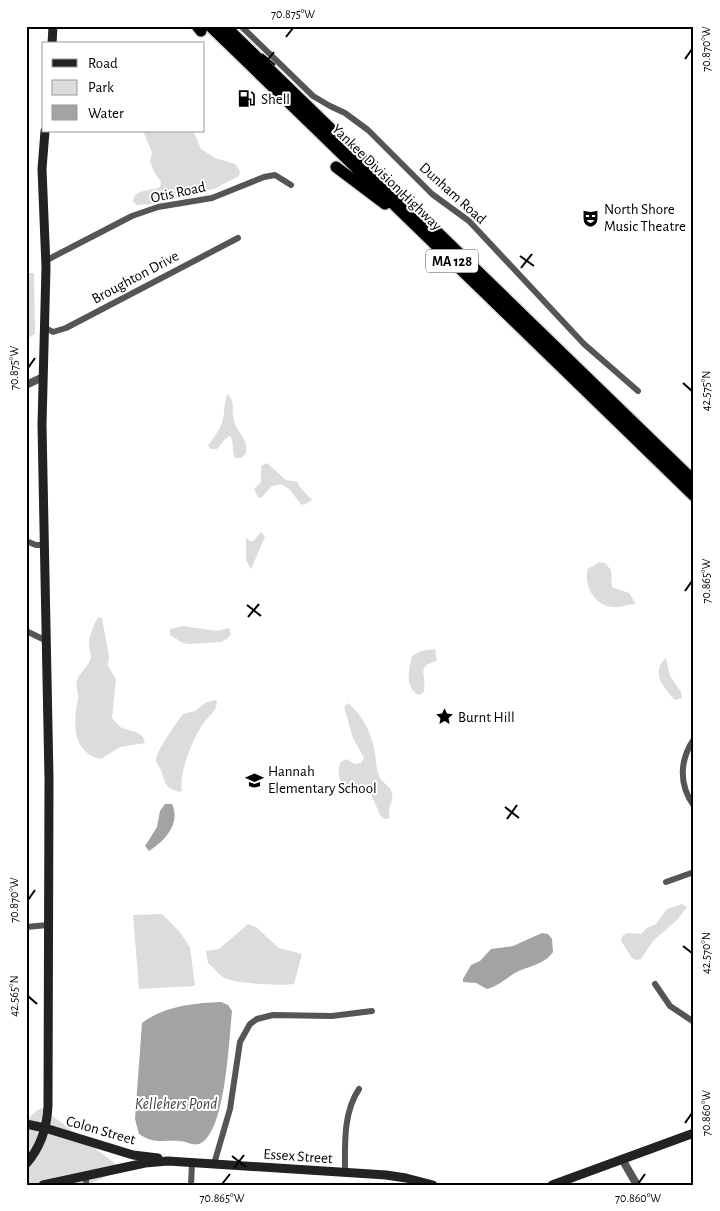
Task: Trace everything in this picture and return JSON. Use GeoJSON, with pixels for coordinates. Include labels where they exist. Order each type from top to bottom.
{"type":"FeatureCollection","features":[{"type":"Feature","properties":{"kind":"highway","name":"Yankee Division Highway"},"geometry":{"type":"LineString","coordinates":[[225,26],[694,481]]}},
{"type":"Feature","properties":{"kind":"highway","name":"Yankee Division Highway"},"geometry":{"type":"LineString","coordinates":[[203,28],[423,233],[694,496]]}},
{"type":"Feature","properties":{"kind":"highway"},"geometry":{"type":"LineString","coordinates":[[336,167],[423,233]]}},
{"type":"Feature","properties":{"kind":"main road"},"geometry":{"type":"LineString","coordinates":[[52,42],[53,26]]}},
{"type":"Feature","properties":{"kind":"main road"},"geometry":{"type":"LineString","coordinates":[[26,1164],[36,1150],[45,1128],[48,1106],[47,641],[42,377],[45,261],[42,169],[45,132]]}},
{"type":"Feature","properties":{"kind":"main road","name":"Colon Street"},"geometry":{"type":"LineString","coordinates":[[26,1124],[133,1155],[164,1158],[168,1161]]}},
{"type":"Feature","properties":{"kind":"main road"},"geometry":{"type":"LineString","coordinates":[[552,1185],[694,1133]]}},
{"type":"Feature","properties":{"kind":"main road"},"geometry":{"type":"LineString","coordinates":[[120,1151],[123,1156],[124,1167]]}},
{"type":"Feature","properties":{"kind":"main road","name":"Essex Street"},"geometry":{"type":"LineString","coordinates":[[43,1185],[86,1180],[124,1167],[168,1161],[345,1172],[406,1178],[433,1185]]}},
{"type":"Feature","properties":{"kind":"street","name":"Dunham Road"},"geometry":{"type":"LineString","coordinates":[[241,26],[313,96],[345,113],[368,130],[432,194],[468,221],[584,344],[638,391]]}},
{"type":"Feature","properties":{"kind":"street","name":"Otis Road"},"geometry":{"type":"LineString","coordinates":[[45,261],[132,216],[158,207],[212,198],[264,177],[274,175],[291,184]]}},
{"type":"Feature","properties":{"kind":"street","name":"Broughton Drive"},"geometry":{"type":"LineString","coordinates":[[44,327],[53,332],[66,328],[238,238]]}},
{"type":"Feature","properties":{"kind":"street"},"geometry":{"type":"LineString","coordinates":[[26,385],[42,377]]}},
{"type":"Feature","properties":{"kind":"street"},"geometry":{"type":"LineString","coordinates":[[26,541],[36,545],[45,545]]}},
{"type":"Feature","properties":{"kind":"street"},"geometry":{"type":"LineString","coordinates":[[26,631],[47,641]]}},
{"type":"Feature","properties":{"kind":"street"},"geometry":{"type":"LineString","coordinates":[[694,739],[685,756],[682,775],[683,787],[694,806]]}},
{"type":"Feature","properties":{"kind":"street"},"geometry":{"type":"LineString","coordinates":[[666,882],[694,872]]}},
{"type":"Feature","properties":{"kind":"street"},"geometry":{"type":"LineString","coordinates":[[26,927],[48,925]]}},
{"type":"Feature","properties":{"kind":"street"},"geometry":{"type":"LineString","coordinates":[[655,984],[670,1006],[694,1022]]}},
{"type":"Feature","properties":{"kind":"street"},"geometry":{"type":"LineString","coordinates":[[214,1164],[230,1109],[240,1042],[250,1024],[257,1019],[273,1015],[332,1016],[372,1010]]}},
{"type":"Feature","properties":{"kind":"street"},"geometry":{"type":"LineString","coordinates":[[345,1172],[345,1132],[352,1100],[359,1089]]}},
{"type":"Feature","properties":{"kind":"street"},"geometry":{"type":"LineString","coordinates":[[622,1159],[637,1185]]}},
{"type":"Feature","properties":{"kind":"street"},"geometry":{"type":"LineString","coordinates":[[191,1185],[192,1162]]}},
{"type":"Feature","properties":{"kind":"green space"},"geometry":{"type":"Polygon","coordinates":[[[143,132],[192,132],[201,149],[215,158],[235,164],[240,171],[239,176],[214,189],[193,195],[162,203],[136,205],[133,201],[137,194],[160,187],[161,182],[150,162],[152,152],[143,132]]]}},
{"type":"Feature","properties":{"kind":"green space"},"geometry":{"type":"Polygon","coordinates":[[[26,273],[34,273],[35,334],[26,339],[26,273]]]}},
{"type":"Feature","properties":{"kind":"green space"},"geometry":{"type":"Polygon","coordinates":[[[227,394],[232,401],[234,422],[246,443],[246,454],[241,458],[235,458],[230,436],[217,449],[211,449],[208,445],[222,423],[227,394]]]}},
{"type":"Feature","properties":{"kind":"green space"},"geometry":{"type":"Polygon","coordinates":[[[267,463],[286,480],[298,482],[299,486],[312,500],[304,505],[301,504],[289,489],[281,484],[272,486],[261,498],[258,497],[254,489],[261,482],[261,466],[267,463]]]}},
{"type":"Feature","properties":{"kind":"green space"},"geometry":{"type":"Polygon","coordinates":[[[261,532],[265,537],[251,569],[246,560],[246,538],[253,541],[261,532]]]}},
{"type":"Feature","properties":{"kind":"green space"},"geometry":{"type":"Polygon","coordinates":[[[599,562],[605,563],[611,570],[612,587],[629,593],[636,604],[612,607],[595,598],[587,581],[587,574],[588,568],[599,562]]]}},
{"type":"Feature","properties":{"kind":"green space"},"geometry":{"type":"Polygon","coordinates":[[[99,617],[102,618],[109,656],[108,666],[116,679],[112,718],[120,727],[138,733],[143,737],[145,743],[120,747],[101,759],[91,756],[84,750],[75,727],[78,697],[77,680],[90,660],[89,641],[94,625],[99,617]]]}},
{"type":"Feature","properties":{"kind":"green space"},"geometry":{"type":"Polygon","coordinates":[[[182,626],[217,631],[229,628],[231,634],[221,642],[189,644],[183,643],[170,635],[170,629],[182,626]]]}},
{"type":"Feature","properties":{"kind":"green space"},"geometry":{"type":"Polygon","coordinates":[[[435,649],[437,661],[430,663],[424,669],[424,692],[419,695],[414,692],[409,683],[412,656],[421,651],[435,649]]]}},
{"type":"Feature","properties":{"kind":"green space"},"geometry":{"type":"Polygon","coordinates":[[[666,658],[670,676],[681,692],[682,698],[675,700],[665,689],[660,678],[659,668],[666,658]]]}},
{"type":"Feature","properties":{"kind":"green space"},"geometry":{"type":"Polygon","coordinates":[[[217,701],[216,708],[199,730],[187,757],[182,776],[182,791],[179,792],[171,789],[167,786],[156,761],[157,755],[183,714],[195,711],[205,703],[217,701]]]}},
{"type":"Feature","properties":{"kind":"green space"},"geometry":{"type":"Polygon","coordinates":[[[348,703],[366,725],[373,745],[379,776],[391,791],[390,816],[387,819],[380,815],[371,794],[359,790],[347,792],[341,783],[339,767],[341,762],[347,759],[350,762],[359,764],[364,758],[353,738],[344,707],[348,703]]]}},
{"type":"Feature","properties":{"kind":"green space"},"geometry":{"type":"Polygon","coordinates":[[[682,904],[687,907],[677,920],[653,941],[641,959],[632,958],[621,941],[622,936],[627,933],[641,934],[647,928],[656,924],[667,909],[682,904]]]}},
{"type":"Feature","properties":{"kind":"green space"},"geometry":{"type":"Polygon","coordinates":[[[162,914],[179,931],[190,947],[195,986],[139,989],[133,915],[162,914]]]}},
{"type":"Feature","properties":{"kind":"green space"},"geometry":{"type":"Polygon","coordinates":[[[248,924],[256,927],[279,948],[302,954],[294,984],[257,984],[236,981],[223,977],[208,963],[206,951],[219,949],[248,924]]]}},
{"type":"Feature","properties":{"kind":"green space"},"geometry":{"type":"Polygon","coordinates":[[[42,1108],[117,1165],[105,1177],[88,1185],[26,1185],[26,1125],[32,1115],[42,1108]]]}},
{"type":"Feature","properties":{"kind":"water"},"geometry":{"type":"Polygon","coordinates":[[[165,804],[172,804],[174,811],[173,825],[166,837],[149,851],[145,846],[157,827],[160,811],[165,804]]]}},
{"type":"Feature","properties":{"kind":"water"},"geometry":{"type":"Polygon","coordinates":[[[542,933],[548,934],[552,939],[553,952],[545,960],[515,973],[491,988],[487,989],[476,983],[463,982],[471,965],[480,961],[491,949],[513,946],[542,933]]]}},
{"type":"Feature","properties":{"kind":"water","name":"Kellehers Pond"},"geometry":{"type":"Polygon","coordinates":[[[221,1002],[228,1005],[232,1011],[225,1082],[216,1121],[209,1135],[201,1143],[195,1144],[182,1141],[158,1141],[144,1137],[139,1134],[135,1119],[142,1023],[151,1017],[180,1006],[221,1002]]]}},
{"type":"Feature","properties":{"kind":"place","name":"Shell"},"geometry":{"type":"Point","coordinates":[247,99]}},
{"type":"Feature","properties":{"kind":"place","name":"North Shore Music Theatre"},"geometry":{"type":"Point","coordinates":[590,218]}},
{"type":"Feature","properties":{"kind":"place","name":"Burnt Hill"},"geometry":{"type":"Point","coordinates":[444,717]}},
{"type":"Feature","properties":{"kind":"place","name":"Hannah Elementary School"},"geometry":{"type":"Point","coordinates":[254,780]}}]}
